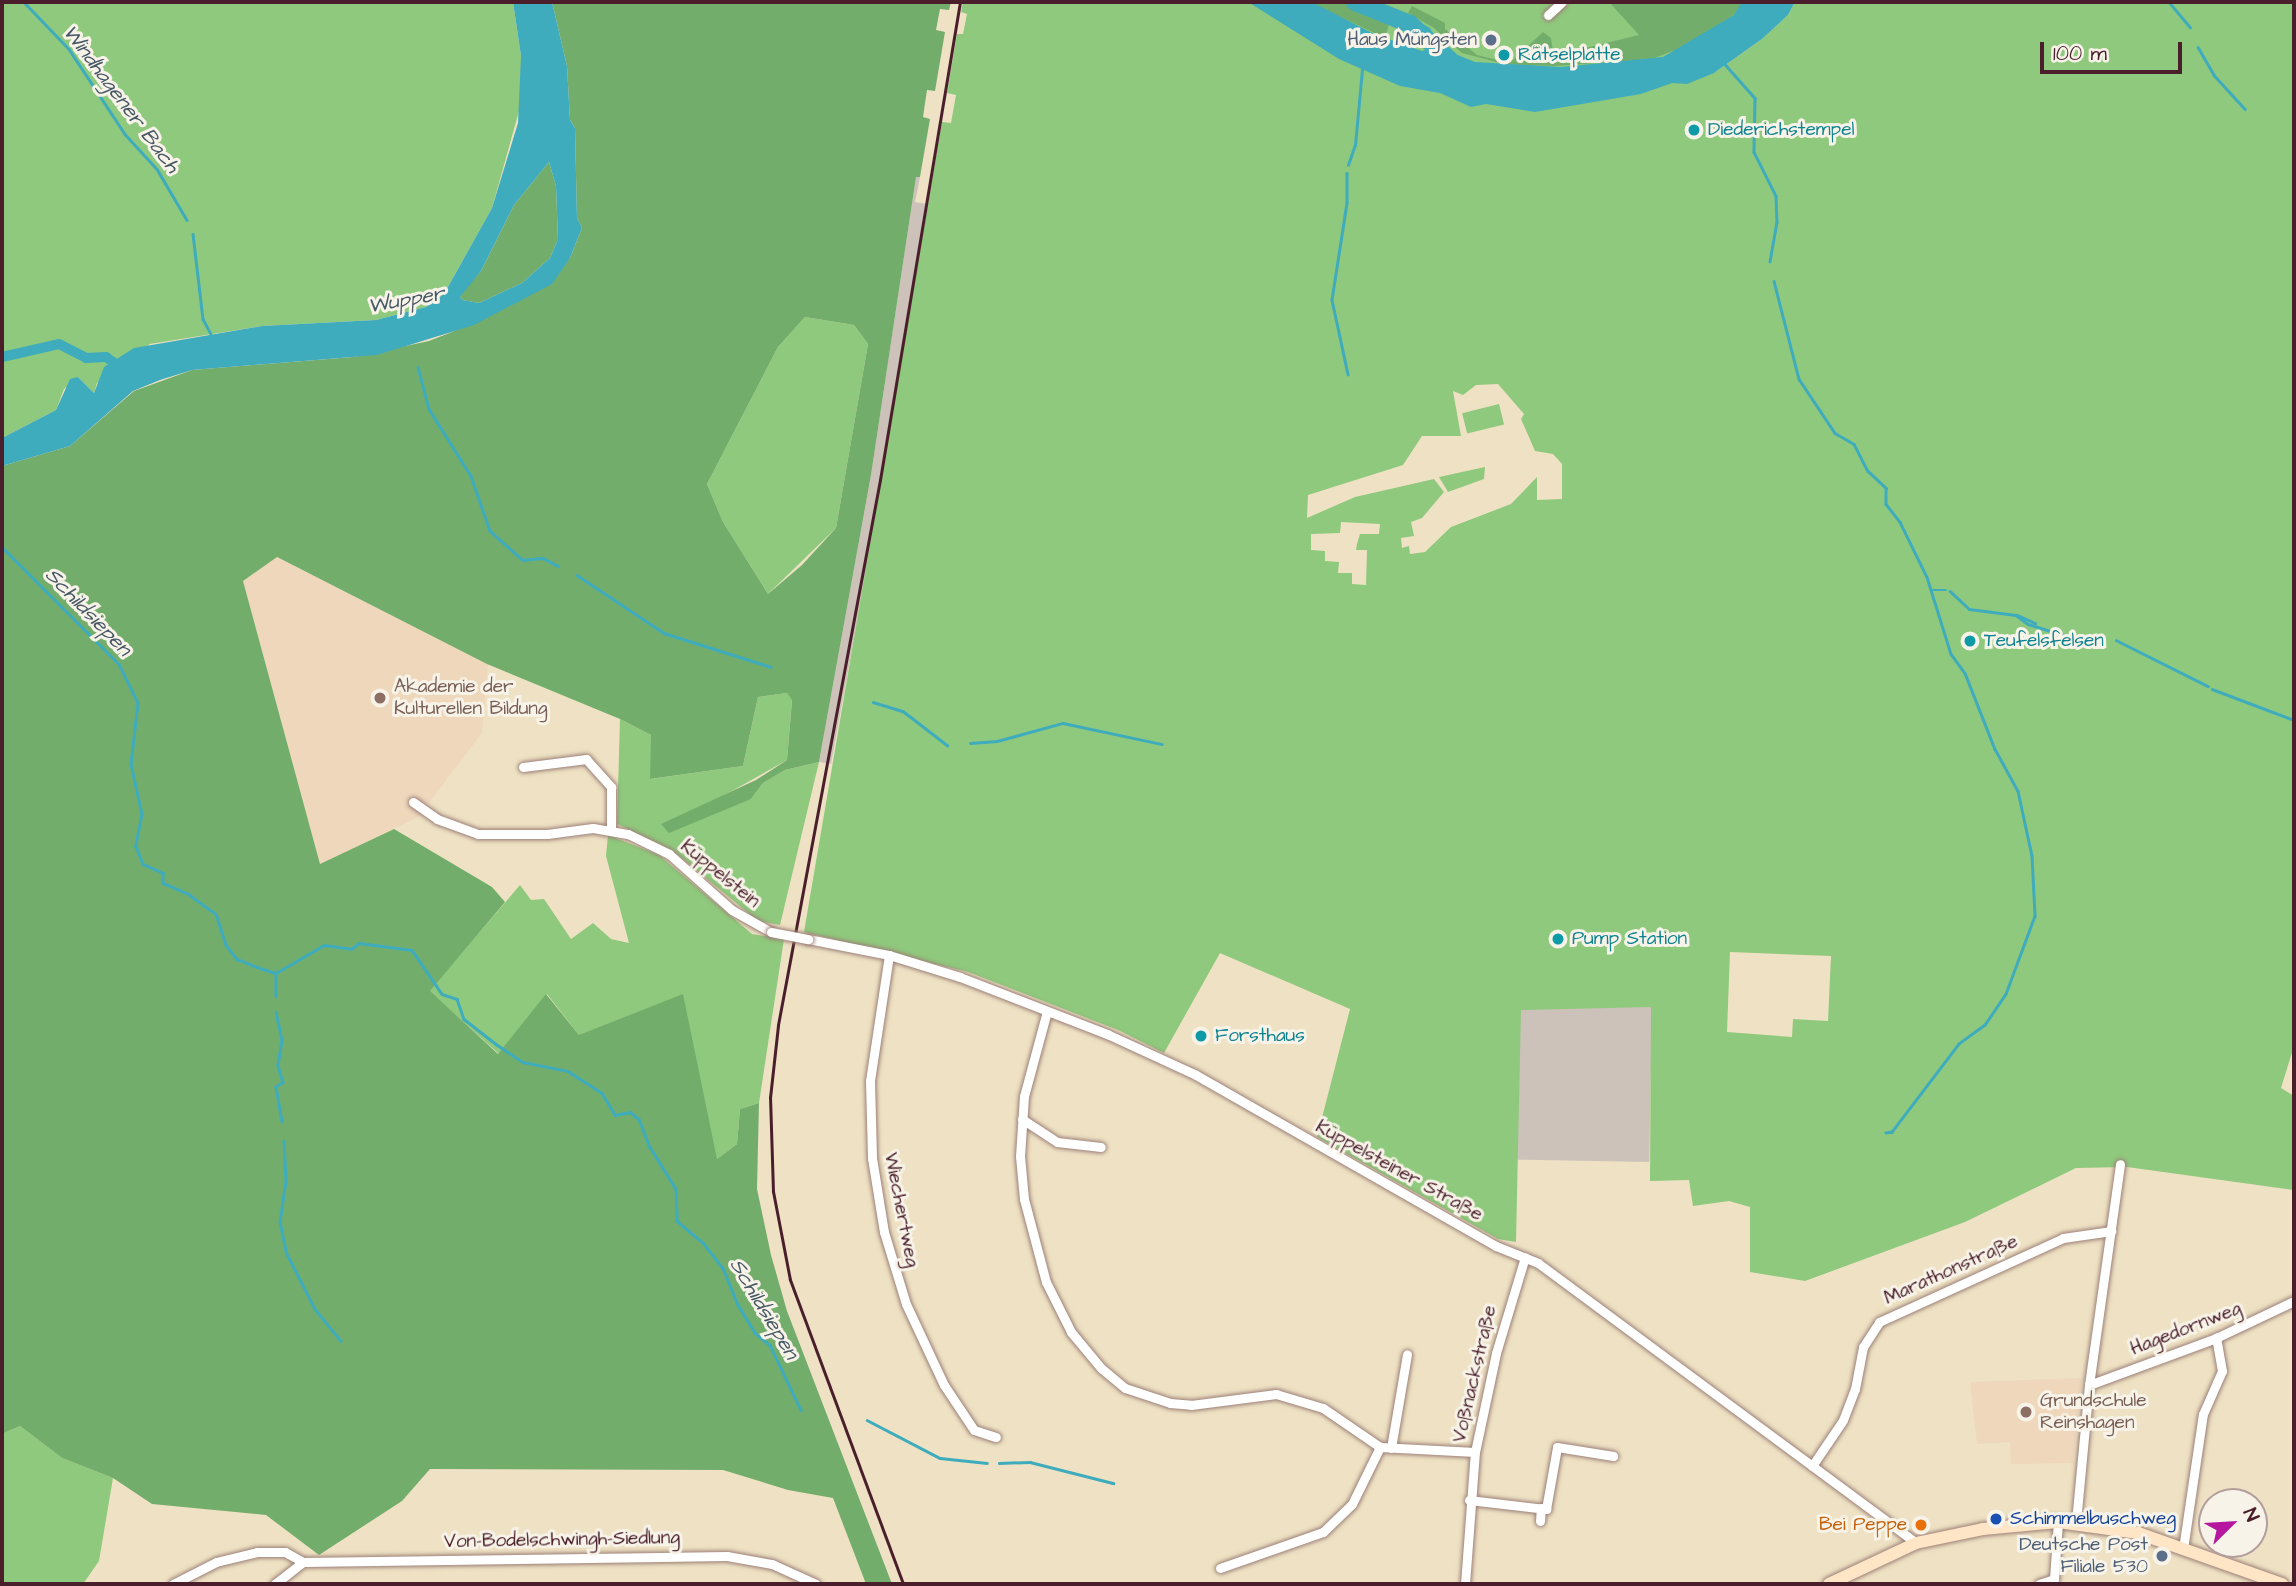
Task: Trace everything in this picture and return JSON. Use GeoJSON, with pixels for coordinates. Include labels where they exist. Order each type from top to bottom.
{"type":"FeatureCollection","features":[{"type":"Feature","properties":{"kind":"main road"},"geometry":{"type":"LineString","coordinates":[[1829,1584],[1849,1580],[1916,1543],[1983,1529],[2076,1522],[2119,1528],[2283,1584]]}},
{"type":"Feature","properties":{"kind":"street"},"geometry":{"type":"LineString","coordinates":[[1548,15],[1562,2]]}},
{"type":"Feature","properties":{"kind":"street"},"geometry":{"type":"LineString","coordinates":[[523,767],[586,759],[611,787],[611,829]]}},
{"type":"Feature","properties":{"kind":"street","name":"Küppelstein"},"geometry":{"type":"LineString","coordinates":[[413,802],[437,819],[478,834],[611,829],[669,854],[732,910],[771,932],[808,939]]}},
{"type":"Feature","properties":{"kind":"street","name":"Küppelsteiner Straße"},"geometry":{"type":"LineString","coordinates":[[808,939],[889,955],[1047,1012],[1196,1075],[1496,1246],[1525,1257],[1916,1543]]}},
{"type":"Feature","properties":{"kind":"street","name":"Wiechertweg"},"geometry":{"type":"LineString","coordinates":[[889,955],[870,1081],[872,1158],[884,1232],[906,1304],[944,1385],[974,1430],[996,1437]]}},
{"type":"Feature","properties":{"kind":"street"},"geometry":{"type":"LineString","coordinates":[[1047,1012],[1029,1066],[1021,1119],[1021,1177],[1032,1239],[1062,1315],[1101,1368],[1125,1388],[1170,1403],[1211,1403],[1262,1393],[1306,1400],[1380,1447],[1475,1452]]}},
{"type":"Feature","properties":{"kind":"street"},"geometry":{"type":"LineString","coordinates":[[1021,1119],[1057,1142],[1101,1147]]}},
{"type":"Feature","properties":{"kind":"street"},"geometry":{"type":"LineString","coordinates":[[2076,1522],[2089,1385],[2120,1164]]}},
{"type":"Feature","properties":{"kind":"street","name":"Marathonstraße"},"geometry":{"type":"LineString","coordinates":[[1812,1466],[1843,1420],[1855,1390],[1863,1347],[1879,1322],[2063,1238],[2111,1231]]}},
{"type":"Feature","properties":{"kind":"street","name":"Voßnackstraße"},"geometry":{"type":"LineString","coordinates":[[1465,1584],[1469,1500],[1475,1452],[1502,1329],[1525,1257]]}},
{"type":"Feature","properties":{"kind":"street","name":"Hagedornweg"},"geometry":{"type":"LineString","coordinates":[[2089,1385],[2216,1338],[2294,1301]]}},
{"type":"Feature","properties":{"kind":"street"},"geometry":{"type":"LineString","coordinates":[[2183,1549],[2203,1414],[2222,1371],[2216,1338]]}},
{"type":"Feature","properties":{"kind":"street"},"geometry":{"type":"LineString","coordinates":[[1391,1448],[1407,1354]]}},
{"type":"Feature","properties":{"kind":"street"},"geometry":{"type":"LineString","coordinates":[[1220,1567],[1323,1532],[1352,1504],[1380,1447]]}},
{"type":"Feature","properties":{"kind":"street"},"geometry":{"type":"LineString","coordinates":[[1469,1500],[1546,1509],[1557,1447],[1613,1456]]}},
{"type":"Feature","properties":{"kind":"street"},"geometry":{"type":"LineString","coordinates":[[1540,1521],[1541,1508]]}},
{"type":"Feature","properties":{"kind":"street"},"geometry":{"type":"LineString","coordinates":[[2039,1584],[2054,1579],[2058,1522]]}},
{"type":"Feature","properties":{"kind":"street","name":"Von-Bodelschwingh-Siedlung"},"geometry":{"type":"LineString","coordinates":[[173,1584],[216,1562],[257,1552],[285,1552],[303,1562],[727,1556],[772,1564],[816,1584]]}},
{"type":"Feature","properties":{"kind":"street"},"geometry":{"type":"LineString","coordinates":[[275,1584],[303,1562]]}},
{"type":"Feature","properties":{"kind":"shaded area"},"geometry":{"type":"Polygon","coordinates":[[[916,176],[920,177],[915,202],[927,204],[896,410],[831,764],[819,762],[871,475],[916,176]]]}},
{"type":"Feature","properties":{"kind":"shaded area","name":"Akademie der Kulturellen Bildung"},"geometry":{"type":"Polygon","coordinates":[[[276,557],[488,664],[482,733],[418,817],[320,864],[243,581],[276,557]]]}},
{"type":"Feature","properties":{"kind":"shaded area"},"geometry":{"type":"Polygon","coordinates":[[[1520,1005],[1652,1007],[1649,1162],[1517,1160],[1520,1005]]]}},
{"type":"Feature","properties":{"kind":"shaded area","name":"Grundschule Reinshagen"},"geometry":{"type":"Polygon","coordinates":[[[2082,1378],[2073,1463],[2011,1464],[2010,1442],[1977,1444],[1970,1382],[2082,1378]]]}},
{"type":"Feature","properties":{"kind":"green space"},"geometry":{"type":"Polygon","coordinates":[[[2,2],[513,2],[521,56],[521,104],[492,208],[444,294],[426,307],[376,320],[262,326],[150,344],[97,383],[94,393],[78,377],[64,389],[56,410],[2,438],[2,2]]]}},
{"type":"Feature","properties":{"kind":"green space"},"geometry":{"type":"Polygon","coordinates":[[[552,2],[951,2],[949,10],[940,9],[936,30],[945,32],[935,91],[927,90],[923,117],[930,119],[920,177],[916,177],[871,475],[819,762],[785,770],[763,783],[751,799],[669,833],[661,824],[756,780],[787,760],[792,700],[787,693],[758,697],[743,766],[650,779],[651,735],[620,719],[487,664],[277,557],[243,581],[320,864],[394,829],[492,887],[505,902],[430,991],[498,1054],[546,994],[579,1035],[683,994],[717,1159],[737,1144],[740,1109],[759,1103],[757,1189],[771,1255],[787,1311],[892,1584],[866,1584],[833,1498],[788,1490],[723,1470],[430,1469],[402,1501],[319,1555],[266,1515],[152,1504],[113,1478],[62,1458],[20,1426],[2,1434],[2,466],[70,446],[134,391],[192,370],[353,357],[429,341],[457,330],[570,258],[582,228],[577,218],[575,128],[570,120],[567,66],[552,2]],[[805,317],[778,347],[707,484],[723,522],[768,594],[802,565],[836,528],[868,344],[854,325],[805,317]]]}},
{"type":"Feature","properties":{"kind":"green space"},"geometry":{"type":"Polygon","coordinates":[[[963,2],[1760,2],[1714,73],[1762,39],[1788,15],[1795,2],[2294,2],[2294,1046],[2281,1088],[2294,1096],[2294,1190],[2127,1167],[2076,1168],[1965,1222],[1805,1281],[1750,1272],[1750,1207],[1729,1201],[1693,1206],[1689,1180],[1650,1181],[1651,1007],[1521,1010],[1516,1242],[1498,1239],[1317,1137],[1350,1009],[1220,953],[1164,1053],[1118,1030],[968,972],[804,932],[942,122],[951,123],[956,95],[947,93],[957,34],[963,34],[967,14],[961,12],[963,2]],[[1498,384],[1476,385],[1463,395],[1453,391],[1461,436],[1422,436],[1403,465],[1308,495],[1307,518],[1355,497],[1434,479],[1444,492],[1422,518],[1411,522],[1414,536],[1401,538],[1402,548],[1409,546],[1410,554],[1425,552],[1451,527],[1511,504],[1537,477],[1537,500],[1562,499],[1562,464],[1553,454],[1535,451],[1521,419],[1524,414],[1498,384]],[[1341,522],[1340,533],[1311,534],[1311,550],[1325,551],[1325,561],[1339,562],[1338,573],[1352,573],[1352,584],[1366,585],[1367,550],[1356,550],[1357,544],[1360,534],[1379,534],[1380,524],[1341,522]],[[1730,952],[1727,1032],[1792,1037],[1793,1019],[1828,1021],[1831,956],[1730,952]]]}},
{"type":"Feature","properties":{"kind":"green space"},"geometry":{"type":"Polygon","coordinates":[[[1309,2],[1346,2],[1390,21],[1385,38],[1309,2]]]}},
{"type":"Feature","properties":{"kind":"green space"},"geometry":{"type":"Polygon","coordinates":[[[1609,2],[1747,2],[1711,36],[1652,59],[1555,66],[1508,65],[1462,53],[1434,28],[1408,13],[1412,6],[1445,23],[1445,29],[1477,55],[1510,63],[1543,32],[1551,38],[1553,52],[1565,53],[1639,35],[1609,2]]]}},
{"type":"Feature","properties":{"kind":"green space"},"geometry":{"type":"Polygon","coordinates":[[[549,162],[556,186],[558,239],[550,258],[522,283],[479,303],[463,300],[460,297],[463,291],[481,271],[514,205],[549,162]]]}},
{"type":"Feature","properties":{"kind":"green space"},"geometry":{"type":"Polygon","coordinates":[[[805,317],[854,325],[868,344],[836,528],[768,594],[723,522],[707,484],[778,347],[805,317]]]}},
{"type":"Feature","properties":{"kind":"green space"},"geometry":{"type":"Polygon","coordinates":[[[1499,404],[1504,424],[1467,434],[1462,413],[1499,404]]]}},
{"type":"Feature","properties":{"kind":"green space"},"geometry":{"type":"Polygon","coordinates":[[[1485,467],[1484,479],[1448,492],[1439,477],[1485,467]]]}},
{"type":"Feature","properties":{"kind":"green space"},"geometry":{"type":"Polygon","coordinates":[[[787,693],[792,699],[787,760],[723,796],[711,812],[751,799],[763,783],[785,770],[819,762],[780,925],[758,921],[672,850],[617,824],[620,719],[651,735],[651,779],[743,766],[758,697],[787,693]]]}},
{"type":"Feature","properties":{"kind":"green space"},"geometry":{"type":"Polygon","coordinates":[[[608,835],[659,855],[752,934],[784,939],[759,1103],[740,1109],[737,1144],[717,1159],[579,1035],[547,994],[499,1054],[429,991],[520,885],[531,900],[544,899],[571,939],[593,923],[611,939],[629,943],[606,856],[608,835]]]}},
{"type":"Feature","properties":{"kind":"green space"},"geometry":{"type":"Polygon","coordinates":[[[20,1426],[62,1458],[113,1478],[99,1561],[83,1584],[2,1584],[2,1434],[20,1426]]]}},
{"type":"Feature","properties":{"kind":"water"},"geometry":{"type":"Polygon","coordinates":[[[513,2],[552,2],[567,66],[570,120],[575,128],[577,218],[582,228],[570,258],[552,284],[474,325],[377,355],[192,370],[160,380],[133,391],[70,446],[2,466],[2,438],[56,410],[70,379],[78,377],[94,393],[104,367],[134,348],[262,326],[376,320],[426,307],[444,294],[492,208],[518,123],[521,56],[513,2]],[[549,162],[514,205],[481,271],[460,297],[463,300],[479,303],[522,283],[550,258],[558,239],[556,186],[549,162]]]}},
{"type":"Feature","properties":{"kind":"water"},"geometry":{"type":"Polygon","coordinates":[[[1248,2],[1312,2],[1374,34],[1422,51],[1435,46],[1475,62],[1561,67],[1663,57],[1734,15],[1742,2],[1795,2],[1788,15],[1762,39],[1714,73],[1687,84],[1672,83],[1641,94],[1535,112],[1486,104],[1471,107],[1440,93],[1400,86],[1339,59],[1248,2]]]}},
{"type":"Feature","properties":{"kind":"water"},"geometry":{"type":"Polygon","coordinates":[[[1407,16],[1430,28],[1437,42],[1427,45],[1400,25],[1407,16]]]}},
{"type":"Feature","properties":{"kind":"waterway","name":"Windhagener Bach"},"geometry":{"type":"LineString","coordinates":[[24,2],[69,49],[125,134],[157,169],[187,220]]}},
{"type":"Feature","properties":{"kind":"waterway","name":"Wupper"},"geometry":{"type":"LineString","coordinates":[[1355,2],[1410,24],[1451,61]]}},
{"type":"Feature","properties":{"kind":"waterway"},"geometry":{"type":"LineString","coordinates":[[2169,2],[2190,27]]}},
{"type":"Feature","properties":{"kind":"waterway"},"geometry":{"type":"LineString","coordinates":[[2198,47],[2214,75],[2245,109]]}},
{"type":"Feature","properties":{"kind":"waterway"},"geometry":{"type":"LineString","coordinates":[[1724,63],[1755,98],[1754,152],[1776,196],[1777,222],[1770,261]]}},
{"type":"Feature","properties":{"kind":"waterway"},"geometry":{"type":"LineString","coordinates":[[1348,165],[1355,145],[1362,69]]}},
{"type":"Feature","properties":{"kind":"waterway"},"geometry":{"type":"LineString","coordinates":[[1347,173],[1347,203],[1332,300],[1348,374]]}},
{"type":"Feature","properties":{"kind":"waterway","name":"Windhagener Bach"},"geometry":{"type":"LineString","coordinates":[[193,234],[203,319],[212,336]]}},
{"type":"Feature","properties":{"kind":"waterway"},"geometry":{"type":"LineString","coordinates":[[1774,281],[1799,379],[1835,433],[1854,444],[1868,471],[1886,488],[1886,504],[1900,522],[1927,577],[1951,654],[1965,673],[1995,749],[2018,791],[2032,856],[2035,916],[2006,994],[1985,1025],[1959,1044],[1892,1132],[1886,1133]]}},
{"type":"Feature","properties":{"kind":"waterway"},"geometry":{"type":"LineString","coordinates":[[2,357],[59,344],[86,358],[106,357],[121,368]]}},
{"type":"Feature","properties":{"kind":"waterway"},"geometry":{"type":"LineString","coordinates":[[418,367],[429,409],[471,476],[490,531],[523,560],[543,558],[558,566]]}},
{"type":"Feature","properties":{"kind":"waterway","name":"Schildsiepen"},"geometry":{"type":"LineString","coordinates":[[2,547],[119,664],[138,703],[131,764],[142,814],[136,846],[143,864],[163,873],[163,883],[187,893],[216,914],[226,945],[237,959],[254,966],[276,973],[324,945],[351,949],[359,943],[412,950],[442,994],[457,999],[464,1019],[496,1044],[523,1062],[568,1071],[602,1093],[615,1115],[630,1112],[639,1119],[650,1147],[676,1189],[677,1221],[704,1244],[723,1268],[737,1303],[755,1333],[770,1345],[801,1410]]}},
{"type":"Feature","properties":{"kind":"waterway"},"geometry":{"type":"LineString","coordinates":[[577,575],[664,633],[771,667]]}},
{"type":"Feature","properties":{"kind":"waterway"},"geometry":{"type":"LineString","coordinates":[[1932,590],[1946,590]]}},
{"type":"Feature","properties":{"kind":"waterway"},"geometry":{"type":"LineString","coordinates":[[1950,591],[1969,609],[2016,615],[2028,624],[2101,647]]}},
{"type":"Feature","properties":{"kind":"waterway"},"geometry":{"type":"LineString","coordinates":[[2017,615],[2035,623]]}},
{"type":"Feature","properties":{"kind":"waterway"},"geometry":{"type":"LineString","coordinates":[[2116,640],[2208,686]]}},
{"type":"Feature","properties":{"kind":"waterway"},"geometry":{"type":"LineString","coordinates":[[2212,689],[2294,720]]}},
{"type":"Feature","properties":{"kind":"waterway"},"geometry":{"type":"LineString","coordinates":[[873,702],[903,711],[947,745]]}},
{"type":"Feature","properties":{"kind":"waterway"},"geometry":{"type":"LineString","coordinates":[[970,743],[997,741],[1063,723],[1162,744]]}},
{"type":"Feature","properties":{"kind":"waterway"},"geometry":{"type":"LineString","coordinates":[[276,973],[276,996]]}},
{"type":"Feature","properties":{"kind":"waterway"},"geometry":{"type":"LineString","coordinates":[[276,1012],[282,1040],[278,1066],[283,1082],[276,1087],[282,1121]]}},
{"type":"Feature","properties":{"kind":"waterway"},"geometry":{"type":"LineString","coordinates":[[284,1141],[286,1181],[280,1222],[287,1254],[315,1309],[341,1341]]}},
{"type":"Feature","properties":{"kind":"waterway","name":"Schildsiepen"},"geometry":{"type":"LineString","coordinates":[[867,1420],[940,1458],[987,1463]]}},
{"type":"Feature","properties":{"kind":"waterway","name":"Schildsiepen"},"geometry":{"type":"LineString","coordinates":[[999,1463],[1030,1462],[1113,1483]]}},
{"type":"Feature","properties":{"kind":"railway"},"geometry":{"type":"LineString","coordinates":[[903,1584],[790,1280],[773,1192],[770,1098],[778,1025],[880,480],[960,2]]}},
{"type":"Feature","properties":{"kind":"place","name":"Haus Müngsten"},"geometry":{"type":"Point","coordinates":[1491,40]}},
{"type":"Feature","properties":{"kind":"place","name":"Rätselplatte"},"geometry":{"type":"Point","coordinates":[1504,55]}},
{"type":"Feature","properties":{"kind":"place","name":"Diederichstempel"},"geometry":{"type":"Point","coordinates":[1694,130]}},
{"type":"Feature","properties":{"kind":"place","name":"Teufelsfelsen"},"geometry":{"type":"Point","coordinates":[1970,641]}},
{"type":"Feature","properties":{"kind":"place","name":"Akademie der Kulturellen Bildung"},"geometry":{"type":"Point","coordinates":[380,698]}},
{"type":"Feature","properties":{"kind":"place","name":"Pump Station"},"geometry":{"type":"Point","coordinates":[1558,939]}},
{"type":"Feature","properties":{"kind":"place","name":"Forsthaus"},"geometry":{"type":"Point","coordinates":[1201,1036]}},
{"type":"Feature","properties":{"kind":"place","name":"Grundschule Reinshagen"},"geometry":{"type":"Point","coordinates":[2026,1412]}},
{"type":"Feature","properties":{"kind":"place","name":"Schimmelbuschweg"},"geometry":{"type":"Point","coordinates":[1996,1519]}},
{"type":"Feature","properties":{"kind":"place","name":"Bei Peppe"},"geometry":{"type":"Point","coordinates":[1921,1525]}},
{"type":"Feature","properties":{"kind":"place","name":"Deutsche Post Filiale 530"},"geometry":{"type":"Point","coordinates":[2162,1556]}}]}
